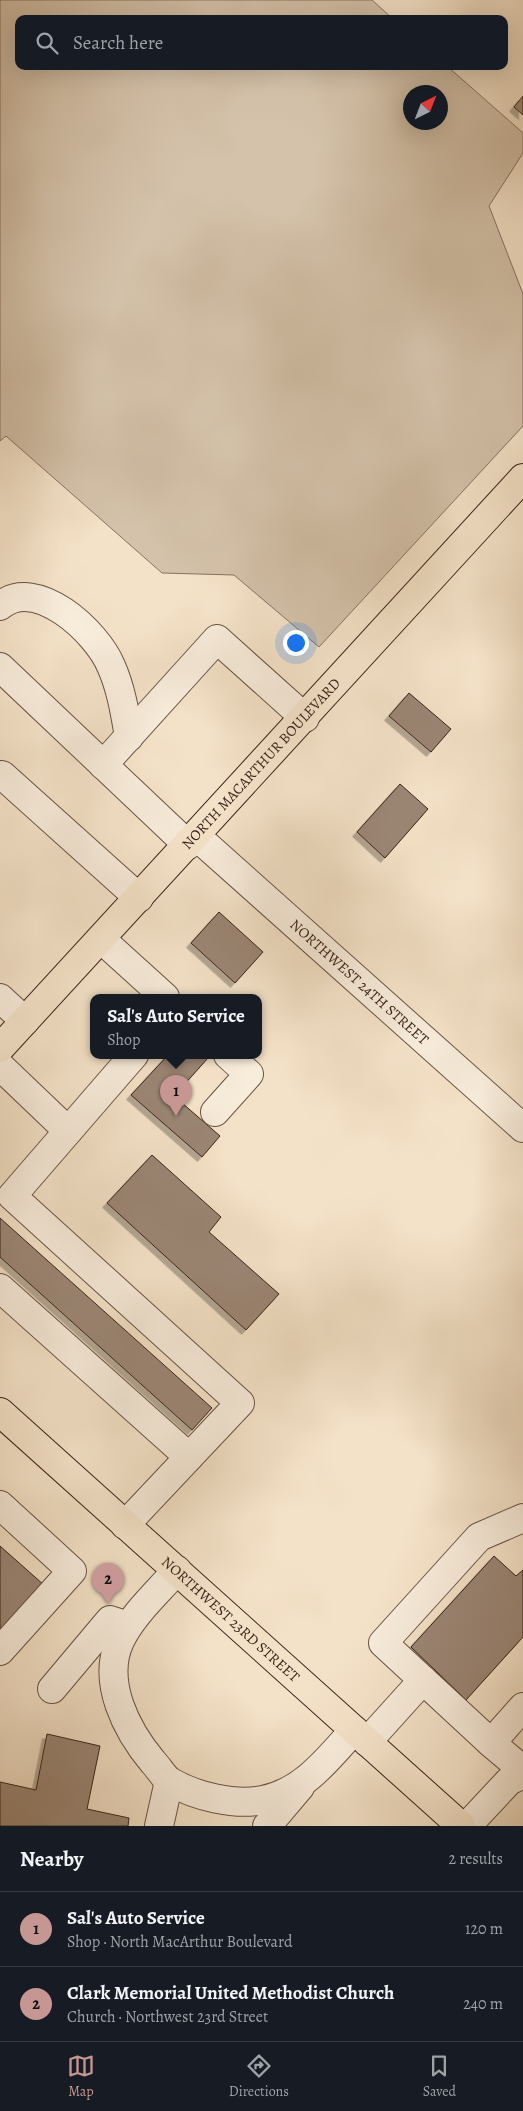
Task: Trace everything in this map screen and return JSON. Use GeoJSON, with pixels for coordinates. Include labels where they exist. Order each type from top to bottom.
{"type":"FeatureCollection","features":[{"type":"Feature","properties":{"kind":"main road","name":"NORTH MACARTHUR BOULEVARD"},"geometry":{"type":"LineString","coordinates":[[0,1048],[305,718],[523,478]]}},
{"type":"Feature","properties":{"kind":"main road","name":"NORTHWEST 23RD STREET"},"geometry":{"type":"LineString","coordinates":[[0,1412],[461,1826]]}},
{"type":"Feature","properties":{"kind":"street"},"geometry":{"type":"LineString","coordinates":[[0,606],[15,597],[28,596],[58,608],[87,631],[111,664],[129,736]]}},
{"type":"Feature","properties":{"kind":"street"},"geometry":{"type":"LineString","coordinates":[[103,765],[217,639],[305,718]]}},
{"type":"Feature","properties":{"kind":"street","name":"NORTHWEST 24TH STREET"},"geometry":{"type":"LineString","coordinates":[[0,668],[103,765],[523,1128]]}},
{"type":"Feature","properties":{"kind":"street"},"geometry":{"type":"LineString","coordinates":[[0,776],[2,774],[139,898]]}},
{"type":"Feature","properties":{"kind":"street"},"geometry":{"type":"LineString","coordinates":[[101,939],[162,994]]}},
{"type":"Feature","properties":{"kind":"street"},"geometry":{"type":"LineString","coordinates":[[0,998],[25,1021]]}},
{"type":"Feature","properties":{"kind":"street"},"geometry":{"type":"LineString","coordinates":[[125,1524],[240,1403],[6,1191],[68,1131],[131,1059]]}},
{"type":"Feature","properties":{"kind":"street"},"geometry":{"type":"LineString","coordinates":[[215,1112],[249,1074],[232,1059]]}},
{"type":"Feature","properties":{"kind":"street"},"geometry":{"type":"LineString","coordinates":[[0,1066],[68,1131]]}},
{"type":"Feature","properties":{"kind":"street"},"geometry":{"type":"LineString","coordinates":[[0,1288],[189,1457]]}},
{"type":"Feature","properties":{"kind":"street"},"geometry":{"type":"LineString","coordinates":[[0,1505],[72,1571],[0,1652]]}},
{"type":"Feature","properties":{"kind":"street"},"geometry":{"type":"LineString","coordinates":[[467,1826],[509,1781],[523,1772],[383,1643],[478,1537],[523,1518]]}},
{"type":"Feature","properties":{"kind":"street"},"geometry":{"type":"LineString","coordinates":[[177,1570],[128,1626],[119,1642],[114,1662],[113,1680],[120,1706],[140,1746],[170,1781],[201,1794],[234,1801],[262,1800],[285,1792],[308,1779]]}},
{"type":"Feature","properties":{"kind":"street"},"geometry":{"type":"LineString","coordinates":[[52,1689],[110,1620],[128,1626]]}},
{"type":"Feature","properties":{"kind":"street"},"geometry":{"type":"LineString","coordinates":[[267,1826],[308,1779],[423,1680]]}},
{"type":"Feature","properties":{"kind":"street"},"geometry":{"type":"LineString","coordinates":[[491,1743],[523,1707]]}},
{"type":"Feature","properties":{"kind":"street"},"geometry":{"type":"LineString","coordinates":[[159,1826],[170,1781]]}},
{"type":"Feature","properties":{"kind":"shaded area"},"geometry":{"type":"Polygon","coordinates":[[[0,0],[372,0],[389,15],[15,15],[15,70],[452,70],[523,133],[523,153],[489,206],[523,294],[523,426],[319,647],[234,575],[162,573],[6,436],[0,441],[0,0]]]}},
{"type":"Feature","properties":{"kind":"building"},"geometry":{"type":"Polygon","coordinates":[[[523,96],[523,115],[514,107],[523,96]]]}},
{"type":"Feature","properties":{"kind":"building"},"geometry":{"type":"Polygon","coordinates":[[[409,693],[451,729],[431,752],[389,716],[409,693]]]}},
{"type":"Feature","properties":{"kind":"building"},"geometry":{"type":"Polygon","coordinates":[[[400,784],[428,809],[385,858],[357,832],[400,784]]]}},
{"type":"Feature","properties":{"kind":"building"},"geometry":{"type":"Polygon","coordinates":[[[219,912],[263,952],[235,983],[191,943],[219,912]]]}},
{"type":"Feature","properties":{"kind":"building"},"geometry":{"type":"Polygon","coordinates":[[[164,1059],[207,1059],[174,1096],[220,1136],[202,1157],[131,1095],[164,1059]]]}},
{"type":"Feature","properties":{"kind":"building"},"geometry":{"type":"Polygon","coordinates":[[[152,1155],[221,1217],[209,1232],[279,1294],[246,1330],[107,1203],[152,1155]]]}},
{"type":"Feature","properties":{"kind":"building"},"geometry":{"type":"Polygon","coordinates":[[[0,1218],[212,1408],[192,1430],[0,1257],[0,1218]]]}},
{"type":"Feature","properties":{"kind":"building"},"geometry":{"type":"Polygon","coordinates":[[[0,1546],[44,1585],[0,1633],[0,1546]]]}},
{"type":"Feature","properties":{"kind":"building"},"geometry":{"type":"Polygon","coordinates":[[[494,1556],[516,1576],[523,1570],[523,1637],[466,1700],[411,1647],[494,1556]]]}},
{"type":"Feature","properties":{"kind":"building"},"geometry":{"type":"Polygon","coordinates":[[[47,1734],[100,1746],[87,1809],[129,1818],[128,1826],[0,1826],[0,1782],[36,1790],[47,1734]]]}},
{"type":"Feature","properties":{"kind":"place","name":"Sal's Auto Service"},"geometry":{"type":"Point","coordinates":[176,1116]}},
{"type":"Feature","properties":{"kind":"place","name":"Clark Memorial United Methodist Church"},"geometry":{"type":"Point","coordinates":[108,1604]}}]}
